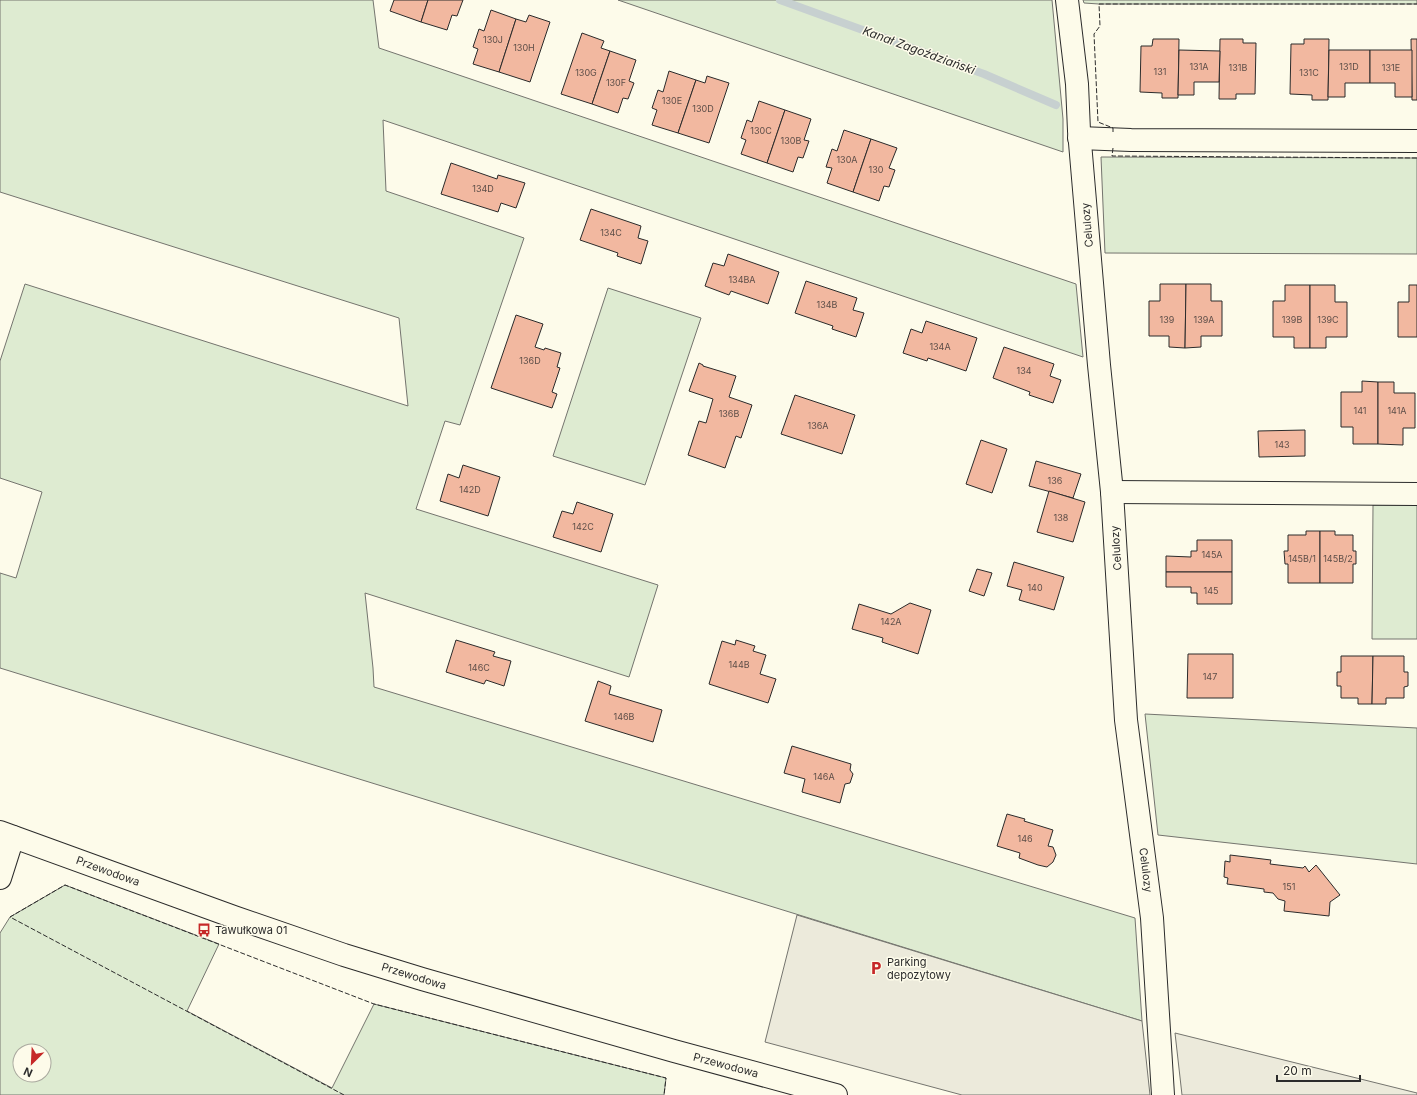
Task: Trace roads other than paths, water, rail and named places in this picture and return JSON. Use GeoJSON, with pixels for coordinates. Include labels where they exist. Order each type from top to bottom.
{"type":"FeatureCollection","features":[{"type":"Feature","properties":{"kind":"street","name":"Celulozy"},"geometry":{"type":"LineString","coordinates":[[1067,0],[1077,84],[1079,127],[1099,365],[1112,492],[1126,720],[1152,918],[1163,1095]]}},
{"type":"Feature","properties":{"kind":"street"},"geometry":{"type":"LineString","coordinates":[[1079,127],[1131,140],[1417,141]]}},
{"type":"Feature","properties":{"kind":"street"},"geometry":{"type":"LineString","coordinates":[[1112,492],[1417,494]]}},
{"type":"Feature","properties":{"kind":"street"},"geometry":{"type":"LineString","coordinates":[[0,878],[7,834]]}},
{"type":"Feature","properties":{"kind":"street","name":"Przewodowa"},"geometry":{"type":"LineString","coordinates":[[7,834],[234,917],[344,955],[659,1047],[836,1095]]}},
{"type":"Feature","properties":{"kind":"waterway","name":"Kanał Zagoździański"},"geometry":{"type":"LineString","coordinates":[[780,0],[984,74],[1056,105]]}},
{"type":"Feature","properties":{"kind":"place","name":"Tawułkowa 01"},"geometry":{"type":"Point","coordinates":[204,930]}},
{"type":"Feature","properties":{"kind":"place","name":"Parking depozytowy"},"geometry":{"type":"Point","coordinates":[876,968]}}]}
